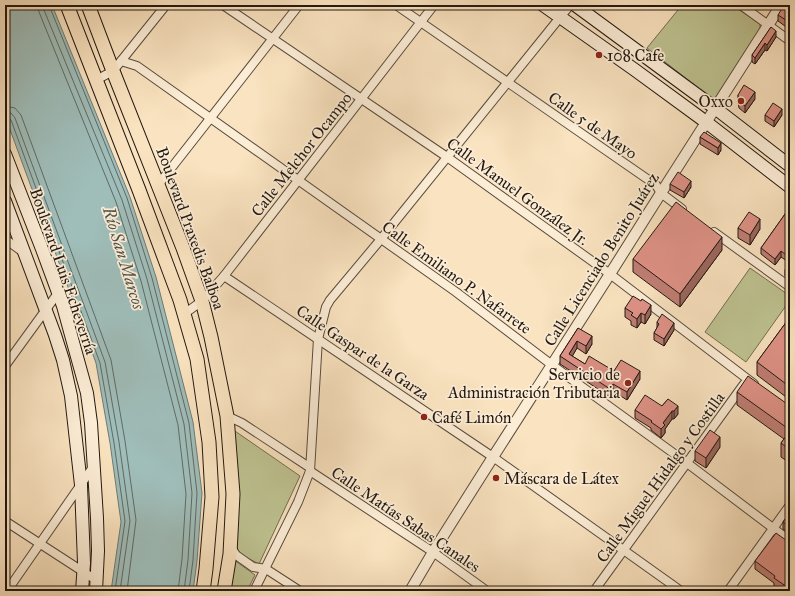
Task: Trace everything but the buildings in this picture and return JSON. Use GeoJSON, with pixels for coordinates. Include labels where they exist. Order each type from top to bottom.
{"type":"FeatureCollection","features":[{"type":"Feature","properties":{"kind":"main road"},"geometry":{"type":"LineString","coordinates":[[67,5],[140,190],[184,314],[197,359],[209,442],[212,497],[203,591]]}},
{"type":"Feature","properties":{"kind":"main road","name":"Boulevard Praxedis Balboa"},"geometry":{"type":"LineString","coordinates":[[88,5],[117,66],[157,182],[202,301],[227,416],[233,494],[230,554],[224,591]]}},
{"type":"Feature","properties":{"kind":"main road"},"geometry":{"type":"LineString","coordinates":[[543,5],[706,122],[790,187]]}},
{"type":"Feature","properties":{"kind":"main road"},"geometry":{"type":"LineString","coordinates":[[575,5],[715,108],[790,166]]}},
{"type":"Feature","properties":{"kind":"main road","name":"Boulevard Luis Echeverría"},"geometry":{"type":"LineString","coordinates":[[5,154],[58,293],[81,367],[87,393],[91,423],[98,551],[96,586]]}},
{"type":"Feature","properties":{"kind":"main road"},"geometry":{"type":"LineString","coordinates":[[140,190],[157,182]]}},
{"type":"Feature","properties":{"kind":"main road","name":"Boulevard Luis Echeverría"},"geometry":{"type":"LineString","coordinates":[[5,201],[46,309],[63,360],[71,396],[81,484],[84,573],[82,591]]}},
{"type":"Feature","properties":{"kind":"street"},"geometry":{"type":"LineString","coordinates":[[96,80],[117,66],[166,5]]}},
{"type":"Feature","properties":{"kind":"street","name":"Calle Manuel González Jr."},"geometry":{"type":"LineString","coordinates":[[223,5],[447,157],[610,274],[760,388]]}},
{"type":"Feature","properties":{"kind":"street"},"geometry":{"type":"LineString","coordinates":[[157,182],[211,118],[299,5]]}},
{"type":"Feature","properties":{"kind":"street","name":"Calle 5 de Mayo"},"geometry":{"type":"LineString","coordinates":[[396,5],[656,185],[661,193],[692,216]]}},
{"type":"Feature","properties":{"kind":"street","name":"Calle Melchor Ocampo"},"geometry":{"type":"LineString","coordinates":[[184,314],[202,301],[224,276],[434,5]]}},
{"type":"Feature","properties":{"kind":"street"},"geometry":{"type":"LineString","coordinates":[[254,591],[298,502],[310,469],[318,339],[326,307],[330,300],[570,5]]}},
{"type":"Feature","properties":{"kind":"street"},"geometry":{"type":"LineString","coordinates":[[742,5],[790,40]]}},
{"type":"Feature","properties":{"kind":"street","name":"Calle Licenciado Benito Juárez"},"geometry":{"type":"LineString","coordinates":[[410,591],[493,457],[781,5]]}},
{"type":"Feature","properties":{"kind":"street","name":"Calle Emiliano P. Nafarrete"},"geometry":{"type":"LineString","coordinates":[[117,66],[137,66],[299,180],[456,292],[790,541]]}},
{"type":"Feature","properties":{"kind":"street"},"geometry":{"type":"LineString","coordinates":[[705,225],[790,287]]}},
{"type":"Feature","properties":{"kind":"street"},"geometry":{"type":"LineString","coordinates":[[5,239],[24,252]]}},
{"type":"Feature","properties":{"kind":"street","name":"Calle Gaspar de la Garza"},"geometry":{"type":"LineString","coordinates":[[224,276],[493,457],[681,591]]}},
{"type":"Feature","properties":{"kind":"street"},"geometry":{"type":"LineString","coordinates":[[5,366],[58,293]]}},
{"type":"Feature","properties":{"kind":"street","name":"Calle Miguel Hidalgo y Costilla"},"geometry":{"type":"LineString","coordinates":[[594,591],[747,379]]}},
{"type":"Feature","properties":{"kind":"street","name":"Calle Matías Sabas Canales"},"geometry":{"type":"LineString","coordinates":[[227,416],[242,423],[433,552],[487,591]]}},
{"type":"Feature","properties":{"kind":"street"},"geometry":{"type":"LineString","coordinates":[[6,591],[93,467]]}},
{"type":"Feature","properties":{"kind":"street"},"geometry":{"type":"LineString","coordinates":[[728,591],[790,506]]}},
{"type":"Feature","properties":{"kind":"street"},"geometry":{"type":"LineString","coordinates":[[5,521],[84,573],[96,586]]}},
{"type":"Feature","properties":{"kind":"street"},"geometry":{"type":"LineString","coordinates":[[230,543],[236,555],[253,567],[266,569],[300,591]]}},
{"type":"Feature","properties":{"kind":"green space"},"geometry":{"type":"Polygon","coordinates":[[[682,5],[732,5],[760,24],[760,29],[714,100],[647,48],[682,5]]]}},
{"type":"Feature","properties":{"kind":"green space"},"geometry":{"type":"Polygon","coordinates":[[[750,268],[790,296],[790,300],[746,362],[705,332],[750,268]]]}},
{"type":"Feature","properties":{"kind":"green space"},"geometry":{"type":"Polygon","coordinates":[[[232,429],[300,476],[259,564],[242,555],[234,545],[232,429]]]}},
{"type":"Feature","properties":{"kind":"green space"},"geometry":{"type":"Polygon","coordinates":[[[230,557],[255,575],[247,591],[226,591],[230,557]]]}},
{"type":"Feature","properties":{"kind":"water","name":"Río San Marcos"},"geometry":{"type":"Polygon","coordinates":[[[5,5],[52,5],[130,197],[156,277],[193,422],[202,493],[197,561],[193,591],[111,591],[121,522],[110,443],[96,363],[5,116],[5,5]]]}},
{"type":"Feature","properties":{"kind":"place","name":"108 Cafe"},"geometry":{"type":"Point","coordinates":[599,55]}},
{"type":"Feature","properties":{"kind":"place","name":"Oxxo"},"geometry":{"type":"Point","coordinates":[741,101]}},
{"type":"Feature","properties":{"kind":"place","name":"Servicio de Administración Tributaria"},"geometry":{"type":"Point","coordinates":[628,383]}},
{"type":"Feature","properties":{"kind":"place","name":"Café Limón"},"geometry":{"type":"Point","coordinates":[424,417]}},
{"type":"Feature","properties":{"kind":"place","name":"Máscara de Látex"},"geometry":{"type":"Point","coordinates":[496,478]}}]}
